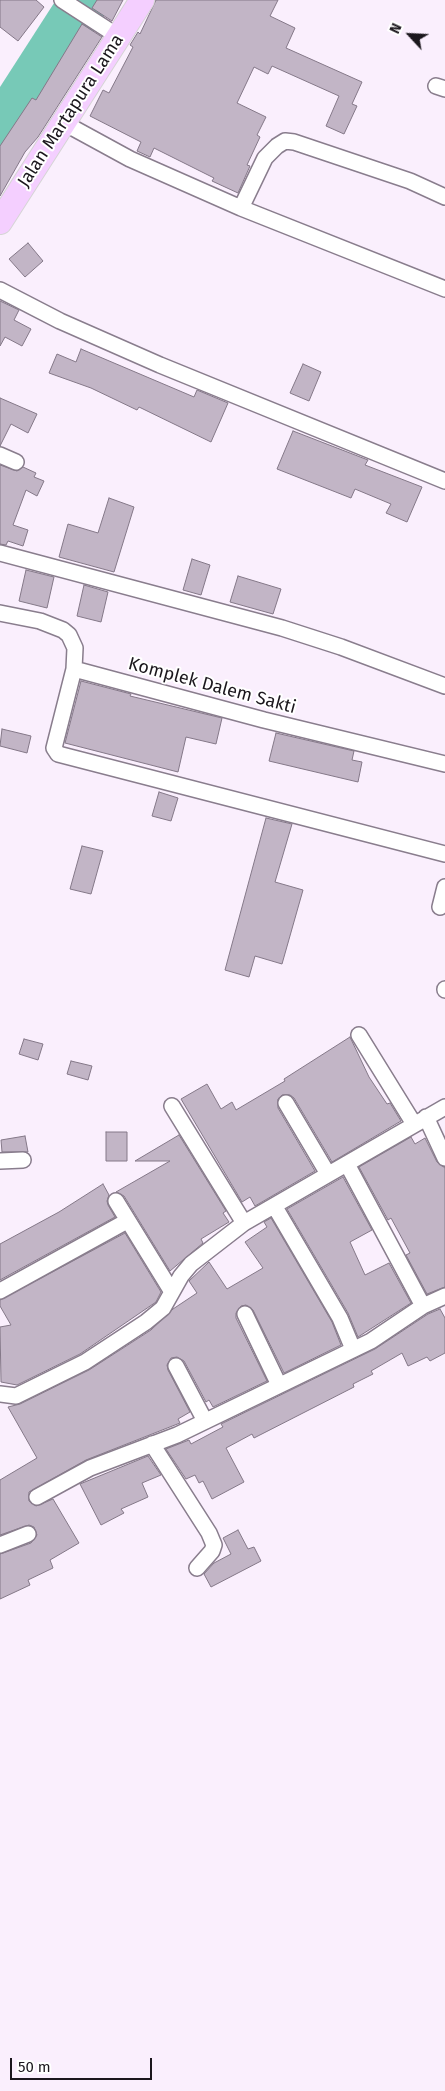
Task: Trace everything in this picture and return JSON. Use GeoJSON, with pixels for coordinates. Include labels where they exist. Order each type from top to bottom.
{"type":"FeatureCollection","features":[{"type":"Feature","properties":{"kind":"main road","name":"Jalan Martapura Lama"},"geometry":{"type":"LineString","coordinates":[[0,222],[64,123],[110,32],[142,0]]}},
{"type":"Feature","properties":{"kind":"street"},"geometry":{"type":"LineString","coordinates":[[62,0],[110,32]]}},
{"type":"Feature","properties":{"kind":"street"},"geometry":{"type":"LineString","coordinates":[[64,123],[130,160],[241,208],[445,289]]}},
{"type":"Feature","properties":{"kind":"street"},"geometry":{"type":"LineString","coordinates":[[241,208],[264,158],[285,141],[294,142],[410,181],[445,197]]}},
{"type":"Feature","properties":{"kind":"street"},"geometry":{"type":"LineString","coordinates":[[0,290],[60,321],[160,365],[445,481]]}},
{"type":"Feature","properties":{"kind":"street"},"geometry":{"type":"LineString","coordinates":[[0,455],[16,462]]}},
{"type":"Feature","properties":{"kind":"street"},"geometry":{"type":"LineString","coordinates":[[0,553],[282,628],[445,686]]}},
{"type":"Feature","properties":{"kind":"street"},"geometry":{"type":"LineString","coordinates":[[0,613],[40,621],[63,630],[70,635],[75,648],[74,669],[54,748],[58,754],[445,854]]}},
{"type":"Feature","properties":{"kind":"street","name":"Komplek Dalem Sakti"},"geometry":{"type":"LineString","coordinates":[[74,669],[255,717],[445,764]]}},
{"type":"Feature","properties":{"kind":"street"},"geometry":{"type":"LineString","coordinates":[[440,907],[445,887]]}},
{"type":"Feature","properties":{"kind":"street"},"geometry":{"type":"LineString","coordinates":[[359,1035],[445,1158]]}},
{"type":"Feature","properties":{"kind":"street"},"geometry":{"type":"LineString","coordinates":[[286,1103],[328,1174]]}},
{"type":"Feature","properties":{"kind":"street"},"geometry":{"type":"LineString","coordinates":[[172,1106],[244,1223]]}},
{"type":"Feature","properties":{"kind":"street"},"geometry":{"type":"LineString","coordinates":[[0,1394],[16,1396],[84,1362],[146,1322],[163,1308],[191,1264],[244,1223],[275,1207],[328,1174],[445,1107]]}},
{"type":"Feature","properties":{"kind":"street"},"geometry":{"type":"LineString","coordinates":[[0,1161],[23,1160]]}},
{"type":"Feature","properties":{"kind":"street"},"geometry":{"type":"LineString","coordinates":[[347,1164],[423,1306]]}},
{"type":"Feature","properties":{"kind":"street"},"geometry":{"type":"LineString","coordinates":[[116,1201],[172,1292]]}},
{"type":"Feature","properties":{"kind":"street"},"geometry":{"type":"LineString","coordinates":[[275,1207],[340,1318],[353,1350]]}},
{"type":"Feature","properties":{"kind":"street"},"geometry":{"type":"LineString","coordinates":[[0,1291],[127,1221]]}},
{"type":"Feature","properties":{"kind":"street"},"geometry":{"type":"LineString","coordinates":[[37,1497],[90,1468],[205,1422],[353,1350],[371,1341],[423,1306],[445,1296]]}},
{"type":"Feature","properties":{"kind":"street"},"geometry":{"type":"LineString","coordinates":[[245,1314],[279,1386]]}},
{"type":"Feature","properties":{"kind":"street"},"geometry":{"type":"LineString","coordinates":[[176,1366],[205,1422]]}},
{"type":"Feature","properties":{"kind":"street"},"geometry":{"type":"LineString","coordinates":[[152,1444],[209,1533],[214,1545],[212,1551],[197,1568]]}},
{"type":"Feature","properties":{"kind":"street"},"geometry":{"type":"LineString","coordinates":[[0,1545],[28,1534]]}},
{"type":"Feature","properties":{"kind":"shaded area"},"geometry":{"type":"Polygon","coordinates":[[[56,0],[114,0],[0,181],[0,87],[56,0]]]}},
{"type":"Feature","properties":{"kind":"building"},"geometry":{"type":"Polygon","coordinates":[[[0,0],[36,0],[44,7],[18,41],[0,27],[0,0]]]}},
{"type":"Feature","properties":{"kind":"building"},"geometry":{"type":"Polygon","coordinates":[[[97,0],[123,0],[112,21],[92,8],[97,0]]]}},
{"type":"Feature","properties":{"kind":"building"},"geometry":{"type":"Polygon","coordinates":[[[156,0],[278,0],[270,16],[295,28],[286,48],[362,82],[352,104],[357,106],[344,134],[326,126],[339,96],[272,66],[268,74],[254,67],[237,103],[266,117],[257,135],[260,137],[247,165],[250,166],[238,193],[212,181],[214,178],[154,148],[150,157],[137,151],[141,142],[90,116],[103,90],[109,93],[133,47],[130,45],[138,32],[140,34],[156,0]]]}},
{"type":"Feature","properties":{"kind":"building"},"geometry":{"type":"Polygon","coordinates":[[[82,24],[102,37],[38,137],[25,152],[0,196],[0,146],[32,98],[36,100],[82,24]]]}},
{"type":"Feature","properties":{"kind":"building"},"geometry":{"type":"Polygon","coordinates":[[[28,243],[43,261],[25,277],[9,259],[28,243]]]}},
{"type":"Feature","properties":{"kind":"building"},"geometry":{"type":"Polygon","coordinates":[[[0,301],[19,310],[14,320],[31,329],[22,346],[5,337],[0,346],[0,301]]]}},
{"type":"Feature","properties":{"kind":"building"},"geometry":{"type":"Polygon","coordinates":[[[81,349],[194,397],[197,390],[228,403],[211,442],[139,407],[137,410],[91,388],[49,373],[57,354],[76,362],[81,349]]]}},
{"type":"Feature","properties":{"kind":"building"},"geometry":{"type":"Polygon","coordinates":[[[303,364],[321,372],[309,401],[290,393],[303,364]]]}},
{"type":"Feature","properties":{"kind":"building"},"geometry":{"type":"Polygon","coordinates":[[[0,398],[37,414],[28,433],[11,424],[0,446],[0,398]]]}},
{"type":"Feature","properties":{"kind":"building"},"geometry":{"type":"Polygon","coordinates":[[[293,431],[368,460],[365,465],[422,487],[407,522],[386,513],[391,504],[355,489],[351,498],[277,469],[293,431]]]}},
{"type":"Feature","properties":{"kind":"building"},"geometry":{"type":"Polygon","coordinates":[[[0,465],[17,471],[23,467],[36,473],[34,477],[44,481],[37,496],[26,490],[13,525],[28,530],[23,546],[8,541],[6,545],[0,544],[0,465]]]}},
{"type":"Feature","properties":{"kind":"building"},"geometry":{"type":"Polygon","coordinates":[[[109,498],[134,507],[114,572],[59,557],[68,524],[98,533],[109,498]]]}},
{"type":"Feature","properties":{"kind":"building"},"geometry":{"type":"Polygon","coordinates":[[[192,559],[210,565],[201,595],[183,590],[192,559]]]}},
{"type":"Feature","properties":{"kind":"building"},"geometry":{"type":"Polygon","coordinates":[[[26,570],[54,577],[47,608],[19,601],[26,570]]]}},
{"type":"Feature","properties":{"kind":"building"},"geometry":{"type":"Polygon","coordinates":[[[238,576],[281,589],[273,614],[230,602],[238,576]]]}},
{"type":"Feature","properties":{"kind":"building"},"geometry":{"type":"Polygon","coordinates":[[[84,585],[108,592],[101,622],[77,616],[84,585]]]}},
{"type":"Feature","properties":{"kind":"building"},"geometry":{"type":"Polygon","coordinates":[[[81,681],[131,694],[130,696],[222,718],[216,744],[186,737],[178,772],[65,743],[81,681]]]}},
{"type":"Feature","properties":{"kind":"building"},"geometry":{"type":"Polygon","coordinates":[[[2,729],[31,736],[27,753],[0,746],[2,729]]]}},
{"type":"Feature","properties":{"kind":"building"},"geometry":{"type":"Polygon","coordinates":[[[276,733],[354,751],[352,760],[362,762],[358,782],[269,761],[276,733]]]}},
{"type":"Feature","properties":{"kind":"building"},"geometry":{"type":"Polygon","coordinates":[[[159,792],[178,798],[171,821],[152,816],[159,792]]]}},
{"type":"Feature","properties":{"kind":"building"},"geometry":{"type":"Polygon","coordinates":[[[266,818],[292,824],[275,882],[303,890],[282,964],[255,956],[249,977],[225,970],[266,818]]]}},
{"type":"Feature","properties":{"kind":"building"},"geometry":{"type":"Polygon","coordinates":[[[82,846],[103,851],[91,894],[70,889],[82,846]]]}},
{"type":"Feature","properties":{"kind":"building"},"geometry":{"type":"Polygon","coordinates":[[[350,1037],[369,1077],[387,1104],[390,1103],[401,1121],[332,1162],[294,1098],[290,1095],[282,1095],[278,1099],[278,1108],[315,1171],[255,1206],[250,1197],[242,1202],[181,1099],[207,1084],[221,1109],[232,1102],[236,1110],[285,1081],[284,1079],[350,1037]]]}},
{"type":"Feature","properties":{"kind":"building"},"geometry":{"type":"Polygon","coordinates":[[[24,1039],[43,1044],[38,1060],[19,1054],[24,1039]]]}},
{"type":"Feature","properties":{"kind":"building"},"geometry":{"type":"Polygon","coordinates":[[[71,1061],[92,1066],[88,1080],[67,1074],[71,1061]]]}},
{"type":"Feature","properties":{"kind":"building"},"geometry":{"type":"Polygon","coordinates":[[[106,1132],[127,1132],[127,1161],[106,1161],[106,1132]]]}},
{"type":"Feature","properties":{"kind":"building"},"geometry":{"type":"Polygon","coordinates":[[[179,1135],[226,1211],[223,1213],[229,1222],[201,1239],[203,1243],[170,1271],[124,1196],[116,1192],[170,1161],[135,1161],[179,1135]]]}},
{"type":"Feature","properties":{"kind":"building"},"geometry":{"type":"Polygon","coordinates":[[[25,1136],[28,1152],[2,1152],[1,1140],[25,1136]]]}},
{"type":"Feature","properties":{"kind":"building"},"geometry":{"type":"Polygon","coordinates":[[[411,1137],[415,1144],[425,1138],[437,1162],[445,1168],[445,1287],[427,1294],[406,1255],[410,1253],[391,1218],[388,1220],[359,1167],[411,1137]]]}},
{"type":"Feature","properties":{"kind":"building"},"geometry":{"type":"Polygon","coordinates":[[[343,1177],[372,1230],[350,1242],[365,1275],[389,1263],[411,1303],[358,1337],[348,1313],[287,1209],[343,1177]]]}},
{"type":"Feature","properties":{"kind":"building"},"geometry":{"type":"Polygon","coordinates":[[[103,1184],[109,1195],[108,1205],[115,1217],[0,1280],[0,1244],[59,1212],[103,1184]]]}},
{"type":"Feature","properties":{"kind":"building"},"geometry":{"type":"Polygon","coordinates":[[[271,1218],[332,1322],[341,1345],[284,1373],[253,1310],[246,1305],[241,1306],[236,1313],[236,1318],[267,1381],[213,1407],[209,1400],[206,1402],[184,1361],[177,1357],[171,1358],[167,1365],[168,1370],[190,1412],[178,1419],[180,1423],[86,1460],[29,1492],[29,1501],[36,1506],[53,1499],[79,1543],[50,1560],[53,1568],[28,1580],[30,1585],[0,1599],[0,1554],[31,1543],[37,1535],[34,1527],[29,1525],[0,1535],[0,1480],[37,1458],[8,1407],[20,1404],[89,1370],[151,1330],[173,1309],[197,1293],[189,1281],[209,1262],[227,1289],[263,1268],[245,1242],[267,1227],[264,1222],[271,1218]]]}},
{"type":"Feature","properties":{"kind":"building"},"geometry":{"type":"Polygon","coordinates":[[[125,1233],[161,1292],[156,1302],[80,1354],[17,1385],[1,1382],[0,1327],[11,1325],[0,1306],[0,1300],[125,1233]]]}},
{"type":"Feature","properties":{"kind":"building"},"geometry":{"type":"Polygon","coordinates":[[[440,1309],[445,1318],[445,1353],[430,1361],[427,1357],[408,1366],[402,1353],[371,1371],[373,1374],[353,1384],[354,1387],[254,1438],[252,1434],[226,1448],[244,1482],[212,1499],[203,1481],[199,1483],[195,1475],[186,1479],[166,1449],[189,1440],[191,1444],[223,1427],[221,1424],[375,1349],[428,1314],[440,1309]]]}},
{"type":"Feature","properties":{"kind":"building"},"geometry":{"type":"Polygon","coordinates":[[[148,1456],[161,1475],[142,1483],[148,1497],[121,1509],[124,1513],[101,1525],[80,1484],[148,1456]]]}},
{"type":"Feature","properties":{"kind":"building"},"geometry":{"type":"Polygon","coordinates":[[[238,1530],[248,1549],[254,1547],[261,1561],[211,1587],[204,1574],[214,1563],[231,1554],[223,1538],[238,1530]]]}}]}
